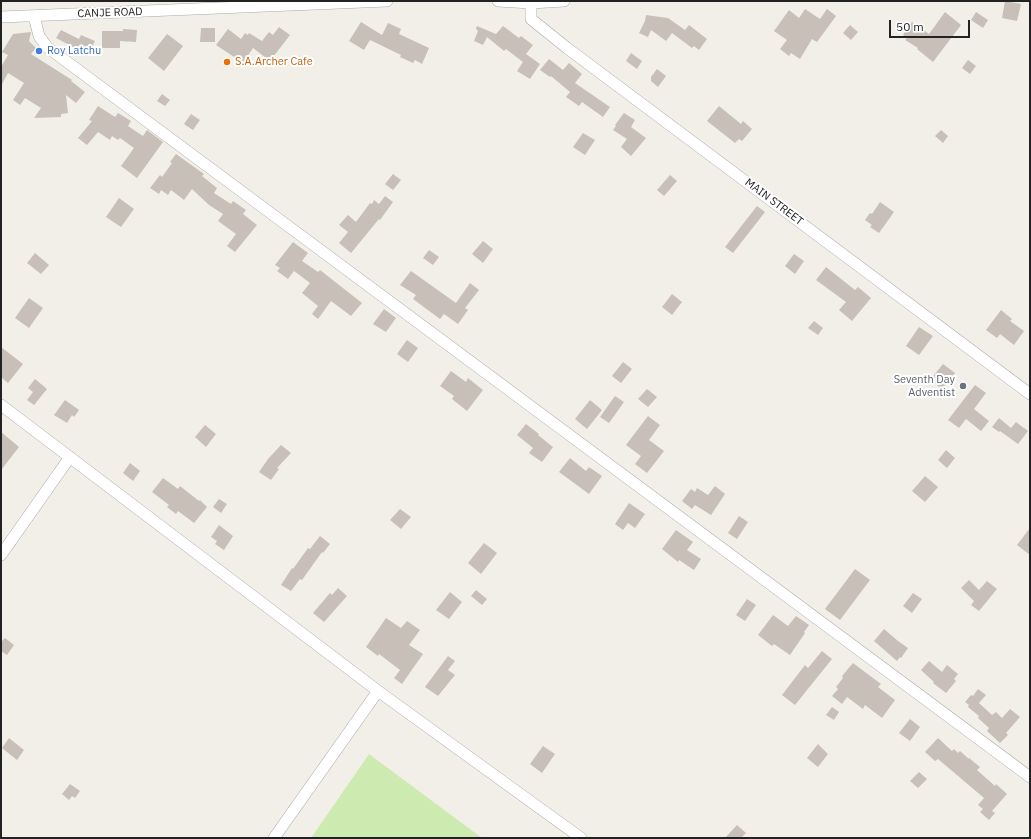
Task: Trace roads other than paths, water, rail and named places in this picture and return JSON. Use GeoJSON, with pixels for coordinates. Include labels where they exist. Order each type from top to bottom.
{"type":"FeatureCollection","features":[{"type":"Feature","properties":{"kind":"street","name":"CANJE ROAD"},"geometry":{"type":"LineString","coordinates":[[1,17],[387,1]]}},
{"type":"Feature","properties":{"kind":"street"},"geometry":{"type":"LineString","coordinates":[[498,1],[531,3],[564,1]]}},
{"type":"Feature","properties":{"kind":"street","name":"MAIN STREET"},"geometry":{"type":"LineString","coordinates":[[531,3],[532,19],[567,48],[1030,394]]}},
{"type":"Feature","properties":{"kind":"street"},"geometry":{"type":"LineString","coordinates":[[34,16],[39,36],[47,47],[1030,777]]}},
{"type":"Feature","properties":{"kind":"street"},"geometry":{"type":"LineString","coordinates":[[1,405],[378,690],[581,838]]}},
{"type":"Feature","properties":{"kind":"street"},"geometry":{"type":"LineString","coordinates":[[1,555],[70,457]]}},
{"type":"Feature","properties":{"kind":"street"},"geometry":{"type":"LineString","coordinates":[[274,838],[378,690]]}},
{"type":"Feature","properties":{"kind":"place","name":"Roy Latchu"},"geometry":{"type":"Point","coordinates":[39,51]}},
{"type":"Feature","properties":{"kind":"place","name":"S.A.Archer Cafe"},"geometry":{"type":"Point","coordinates":[227,62]}},
{"type":"Feature","properties":{"kind":"place","name":"Seventh Day Adventist"},"geometry":{"type":"Point","coordinates":[963,386]}}]}
